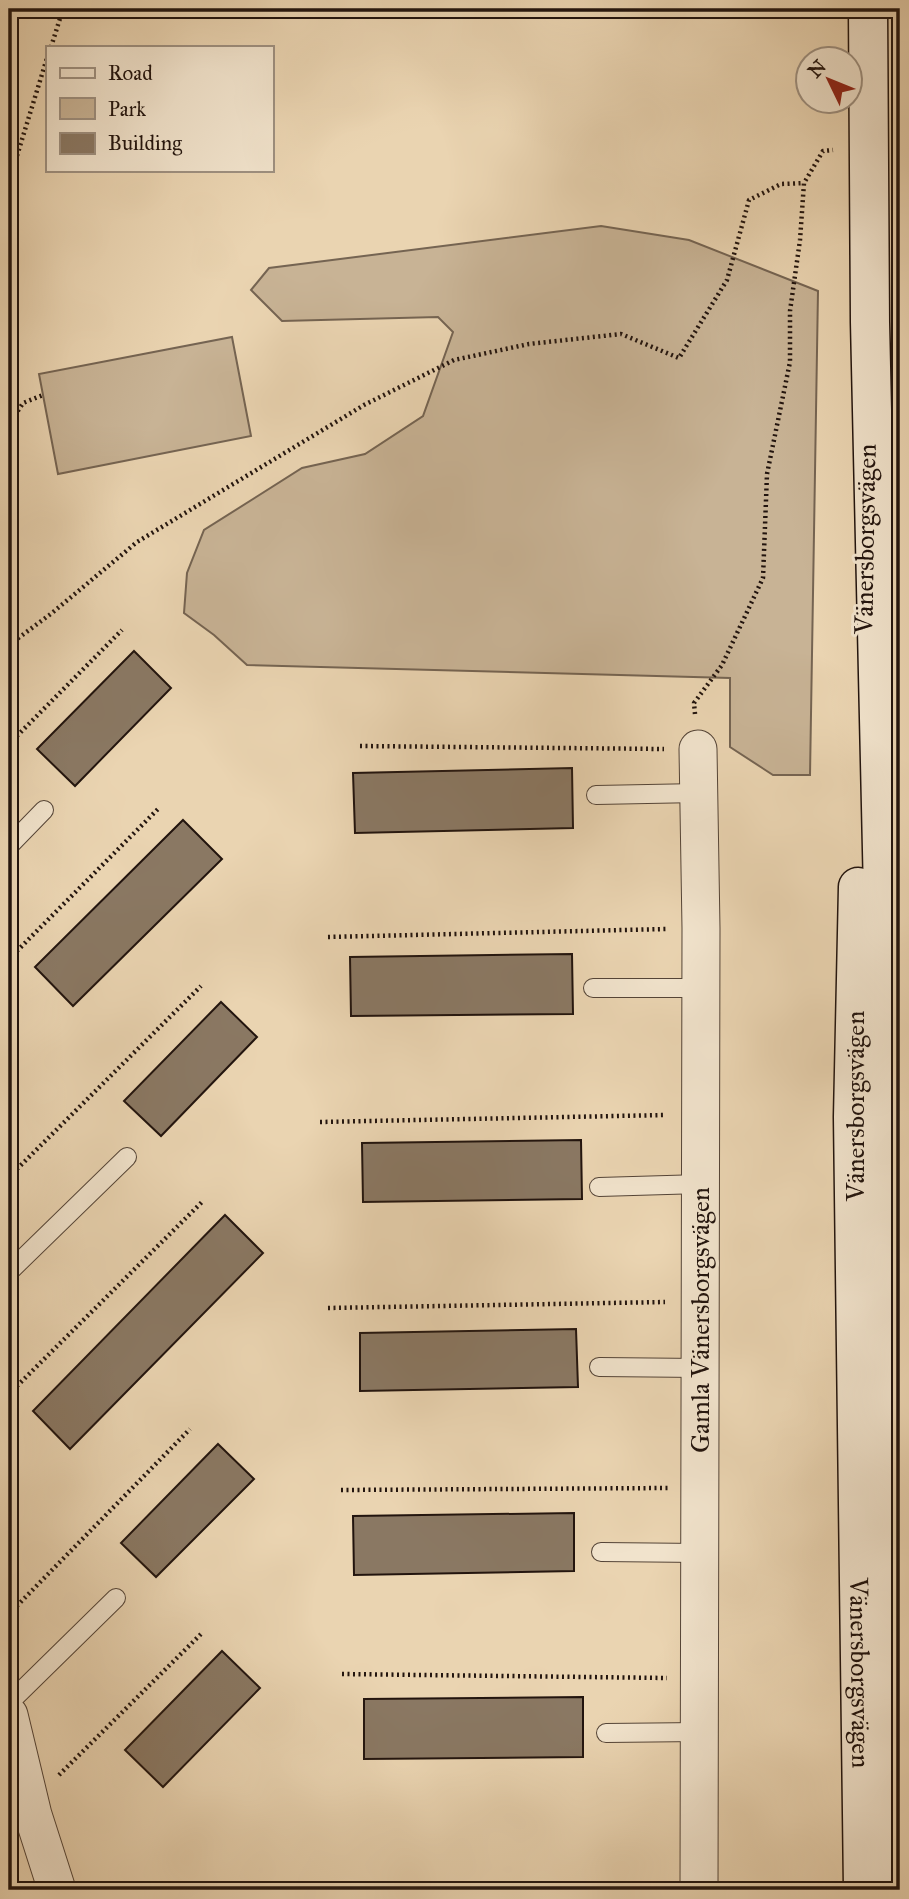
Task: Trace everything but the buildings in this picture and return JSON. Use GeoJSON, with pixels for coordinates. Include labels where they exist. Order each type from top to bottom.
{"type":"FeatureCollection","features":[{"type":"Feature","properties":{"kind":"main road","name":"Vänersborgsvägen"},"geometry":{"type":"LineString","coordinates":[[868,9],[870,322],[888,1114],[900,1890]]}},
{"type":"Feature","properties":{"kind":"main road","name":"Vänersborgsvägen"},"geometry":{"type":"LineString","coordinates":[[863,1890],[853,1117],[870,322]]}},
{"type":"Feature","properties":{"kind":"street","name":"Gamla Vänersborgsvägen"},"geometry":{"type":"LineString","coordinates":[[698,749],[701,928],[699,1890]]}},
{"type":"Feature","properties":{"kind":"street"},"geometry":{"type":"LineString","coordinates":[[9,1715],[30,1802],[57,1890]]}},
{"type":"Feature","properties":{"kind":"lane"},"geometry":{"type":"LineString","coordinates":[[596,795],[699,793]]}},
{"type":"Feature","properties":{"kind":"lane"},"geometry":{"type":"LineString","coordinates":[[9,846],[44,810]]}},
{"type":"Feature","properties":{"kind":"lane"},"geometry":{"type":"LineString","coordinates":[[593,988],[701,988]]}},
{"type":"Feature","properties":{"kind":"lane"},"geometry":{"type":"LineString","coordinates":[[9,1272],[127,1157]]}},
{"type":"Feature","properties":{"kind":"lane"},"geometry":{"type":"LineString","coordinates":[[599,1186],[701,1184]]}},
{"type":"Feature","properties":{"kind":"lane"},"geometry":{"type":"LineString","coordinates":[[599,1367],[700,1368]]}},
{"type":"Feature","properties":{"kind":"lane"},"geometry":{"type":"LineString","coordinates":[[601,1552],[700,1553]]}},
{"type":"Feature","properties":{"kind":"lane"},"geometry":{"type":"LineString","coordinates":[[9,1703],[116,1598]]}},
{"type":"Feature","properties":{"kind":"lane"},"geometry":{"type":"LineString","coordinates":[[606,1733],[699,1732]]}},
{"type":"Feature","properties":{"kind":"path"},"geometry":{"type":"LineString","coordinates":[[51,46],[63,9]]}},
{"type":"Feature","properties":{"kind":"path"},"geometry":{"type":"LineString","coordinates":[[9,183],[46,61]]}},
{"type":"Feature","properties":{"kind":"path"},"geometry":{"type":"LineString","coordinates":[[360,746],[698,749],[694,704],[722,665],[763,578],[767,474],[790,362],[790,311],[800,240],[804,183],[824,151],[868,146]]}},
{"type":"Feature","properties":{"kind":"path"},"geometry":{"type":"LineString","coordinates":[[9,645],[137,542],[364,405],[454,360],[529,344],[621,334],[679,358],[727,280],[749,200],[781,184],[804,183]]}},
{"type":"Feature","properties":{"kind":"path"},"geometry":{"type":"LineString","coordinates":[[9,425],[23,403],[43,395]]}},
{"type":"Feature","properties":{"kind":"path"},"geometry":{"type":"LineString","coordinates":[[9,744],[122,630]]}},
{"type":"Feature","properties":{"kind":"path"},"geometry":{"type":"LineString","coordinates":[[9,959],[159,808]]}},
{"type":"Feature","properties":{"kind":"path"},"geometry":{"type":"LineString","coordinates":[[328,937],[701,928]]}},
{"type":"Feature","properties":{"kind":"path"},"geometry":{"type":"LineString","coordinates":[[9,1177],[201,986]]}},
{"type":"Feature","properties":{"kind":"path"},"geometry":{"type":"LineString","coordinates":[[320,1122],[701,1114]]}},
{"type":"Feature","properties":{"kind":"path"},"geometry":{"type":"LineString","coordinates":[[9,1394],[203,1201]]}},
{"type":"Feature","properties":{"kind":"path"},"geometry":{"type":"LineString","coordinates":[[328,1308],[701,1301]]}},
{"type":"Feature","properties":{"kind":"path"},"geometry":{"type":"LineString","coordinates":[[9,1614],[190,1429]]}},
{"type":"Feature","properties":{"kind":"path"},"geometry":{"type":"LineString","coordinates":[[341,1490],[700,1488]]}},
{"type":"Feature","properties":{"kind":"path"},"geometry":{"type":"LineString","coordinates":[[30,1802],[202,1633]]}},
{"type":"Feature","properties":{"kind":"path"},"geometry":{"type":"LineString","coordinates":[[342,1674],[699,1678]]}},
{"type":"Feature","properties":{"kind":"green space"},"geometry":{"type":"Polygon","coordinates":[[[601,226],[689,240],[818,291],[810,775],[773,775],[730,747],[730,678],[247,665],[214,635],[184,613],[187,573],[204,530],[302,468],[365,454],[423,416],[453,332],[438,317],[282,321],[251,290],[269,268],[601,226]]]}},
{"type":"Feature","properties":{"kind":"green space"},"geometry":{"type":"Polygon","coordinates":[[[232,337],[251,436],[58,474],[39,374],[232,337]]]}}]}
